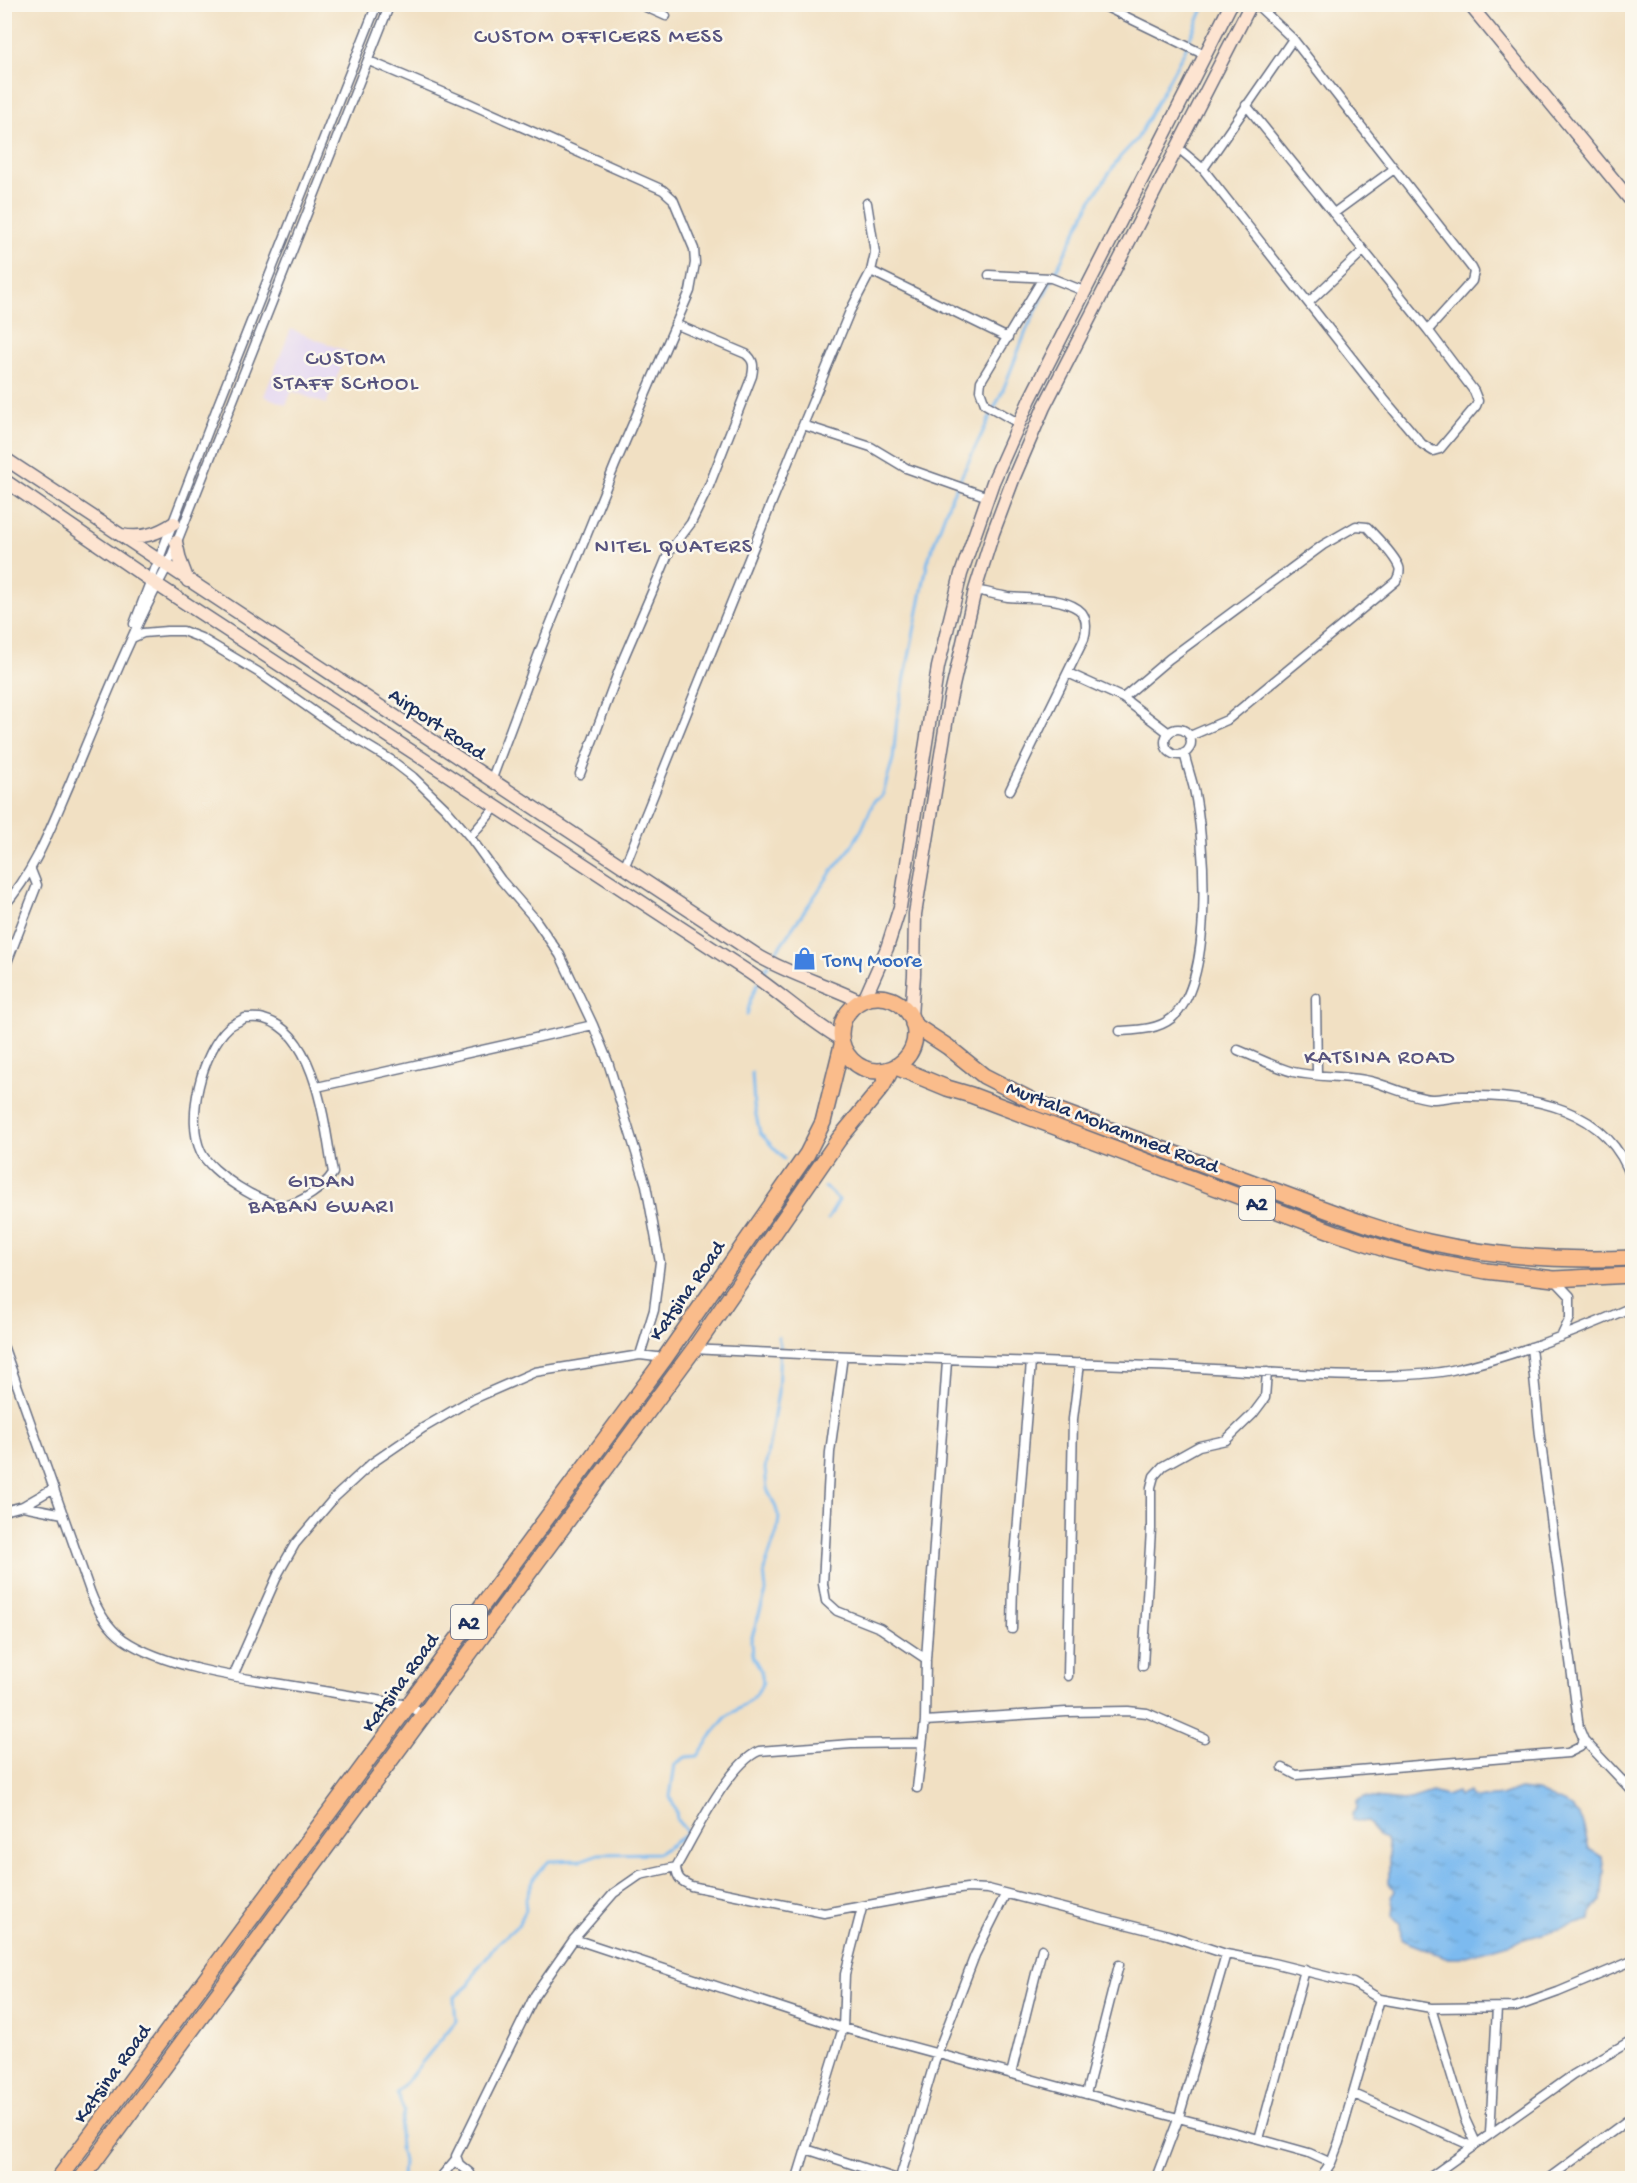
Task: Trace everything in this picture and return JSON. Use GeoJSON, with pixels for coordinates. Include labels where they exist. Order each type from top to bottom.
{"type":"FeatureCollection","features":[{"type":"Feature","properties":{"kind":"highway","name":"A2"},"geometry":{"type":"LineString","coordinates":[[879,997],[891,1000],[902,1006],[912,1020],[915,1038],[911,1050],[894,1068],[875,1071],[863,1068],[852,1061],[842,1042],[844,1020],[862,1001],[879,997]]}},
{"type":"Feature","properties":{"kind":"highway","name":"Murtala Mohammed Road"},"geometry":{"type":"LineString","coordinates":[[912,1020],[984,1076],[1025,1098],[1369,1224],[1427,1242],[1482,1252],[1536,1258],[1593,1260],[1632,1258]]}},
{"type":"Feature","properties":{"kind":"highway","name":"Katsina Road"},"geometry":{"type":"LineString","coordinates":[[59,2178],[665,1358],[816,1138],[823,1122],[842,1042]]}},
{"type":"Feature","properties":{"kind":"highway","name":"Murtala Mohammed Road"},"geometry":{"type":"LineString","coordinates":[[894,1068],[1388,1250],[1486,1271],[1554,1279],[1632,1275]]}},
{"type":"Feature","properties":{"kind":"highway","name":"Katsina Road"},"geometry":{"type":"LineString","coordinates":[[82,2178],[694,1349],[839,1139],[882,1087],[894,1068]]}},
{"type":"Feature","properties":{"kind":"main road"},"geometry":{"type":"LineString","coordinates":[[862,1001],[887,948],[900,907],[938,667],[961,574],[988,496],[1018,423],[1232,4]]}},
{"type":"Feature","properties":{"kind":"main road"},"geometry":{"type":"LineString","coordinates":[[912,1020],[915,914],[950,699],[975,590],[1014,477],[1044,406],[1251,4]]}},
{"type":"Feature","properties":{"kind":"main road"},"geometry":{"type":"LineString","coordinates":[[1469,4],[1632,202]]}},
{"type":"Feature","properties":{"kind":"main road","name":"Airport Road"},"geometry":{"type":"LineString","coordinates":[[4,458],[760,957],[784,970],[862,1001]]}},
{"type":"Feature","properties":{"kind":"main road","name":"Airport Road"},"geometry":{"type":"LineString","coordinates":[[4,480],[153,583],[750,973],[772,988],[817,1026],[842,1042]]}},
{"type":"Feature","properties":{"kind":"main road"},"geometry":{"type":"LineString","coordinates":[[118,534],[142,537],[174,523]]}},
{"type":"Feature","properties":{"kind":"main road"},"geometry":{"type":"LineString","coordinates":[[176,542],[189,582]]}},
{"type":"Feature","properties":{"kind":"street"},"geometry":{"type":"LineString","coordinates":[[4,906],[31,870],[133,636],[136,618],[162,563],[174,523],[218,405],[377,4]]}},
{"type":"Feature","properties":{"kind":"street"},"geometry":{"type":"LineString","coordinates":[[162,563],[176,542],[390,4]]}},
{"type":"Feature","properties":{"kind":"street"},"geometry":{"type":"LineString","coordinates":[[639,4],[666,16]]}},
{"type":"Feature","properties":{"kind":"street"},"geometry":{"type":"LineString","coordinates":[[1100,4],[1205,55]]}},
{"type":"Feature","properties":{"kind":"street"},"geometry":{"type":"LineString","coordinates":[[1256,4],[1293,39],[1474,272],[1472,281],[1466,289],[1428,330]]}},
{"type":"Feature","properties":{"kind":"street"},"geometry":{"type":"LineString","coordinates":[[1203,169],[1293,39]]}},
{"type":"Feature","properties":{"kind":"street"},"geometry":{"type":"LineString","coordinates":[[369,61],[565,145],[670,196],[695,256],[690,291],[546,635],[491,781]]}},
{"type":"Feature","properties":{"kind":"street"},"geometry":{"type":"LineString","coordinates":[[1178,147],[1203,169],[1384,399],[1428,448],[1437,451],[1470,414],[1478,401],[1474,391],[1428,330],[1246,105]]}},
{"type":"Feature","properties":{"kind":"street"},"geometry":{"type":"LineString","coordinates":[[1334,213],[1394,169]]}},
{"type":"Feature","properties":{"kind":"street"},"geometry":{"type":"LineString","coordinates":[[624,868],[850,311],[871,271],[875,254],[867,203]]}},
{"type":"Feature","properties":{"kind":"street"},"geometry":{"type":"LineString","coordinates":[[1309,302],[1363,251]]}},
{"type":"Feature","properties":{"kind":"street"},"geometry":{"type":"LineString","coordinates":[[871,271],[1008,338]]}},
{"type":"Feature","properties":{"kind":"street"},"geometry":{"type":"LineString","coordinates":[[989,274],[1051,279],[1084,291]]}},
{"type":"Feature","properties":{"kind":"street"},"geometry":{"type":"LineString","coordinates":[[1018,423],[985,404],[981,397],[981,381],[1008,338],[1051,279]]}},
{"type":"Feature","properties":{"kind":"street"},"geometry":{"type":"LineString","coordinates":[[580,774],[624,657],[662,568],[669,552],[690,524],[710,486],[752,376],[754,365],[752,358],[675,324]]}},
{"type":"Feature","properties":{"kind":"street"},"geometry":{"type":"LineString","coordinates":[[803,425],[871,447],[906,468],[988,496]]}},
{"type":"Feature","properties":{"kind":"street"},"geometry":{"type":"LineString","coordinates":[[1123,698],[1169,659],[1323,545],[1356,526],[1366,527],[1382,543],[1399,567],[1400,573],[1396,581],[1227,720],[1190,736]]}},
{"type":"Feature","properties":{"kind":"street"},"geometry":{"type":"LineString","coordinates":[[975,590],[1005,596],[1056,601],[1078,609],[1087,627],[1084,639],[1068,673],[1010,790]]}},
{"type":"Feature","properties":{"kind":"street"},"geometry":{"type":"LineString","coordinates":[[133,636],[143,633],[183,631],[201,638],[258,672],[333,725],[391,760],[436,799],[470,837],[501,880],[535,919],[560,955],[593,1025],[608,1062],[646,1185],[660,1262],[654,1310],[640,1355]]}},
{"type":"Feature","properties":{"kind":"street"},"geometry":{"type":"LineString","coordinates":[[1068,673],[1123,698],[1168,734]]}},
{"type":"Feature","properties":{"kind":"street"},"geometry":{"type":"LineString","coordinates":[[1181,729],[1190,736],[1191,744],[1184,753],[1176,754],[1169,751],[1166,743],[1168,734],[1173,730],[1181,729]]}},
{"type":"Feature","properties":{"kind":"street"},"geometry":{"type":"LineString","coordinates":[[1120,1031],[1148,1029],[1171,1019],[1188,996],[1198,959],[1204,902],[1201,836],[1194,790],[1184,753]]}},
{"type":"Feature","properties":{"kind":"street"},"geometry":{"type":"LineString","coordinates":[[470,837],[496,807]]}},
{"type":"Feature","properties":{"kind":"street"},"geometry":{"type":"LineString","coordinates":[[4,970],[38,885],[31,870]]}},
{"type":"Feature","properties":{"kind":"street"},"geometry":{"type":"LineString","coordinates":[[1316,998],[1317,1075]]}},
{"type":"Feature","properties":{"kind":"street"},"geometry":{"type":"LineString","coordinates":[[245,1018],[264,1019],[291,1036],[309,1064],[317,1087],[333,1173],[327,1182],[309,1196],[285,1205],[262,1199],[225,1179],[211,1167],[201,1151],[195,1126],[195,1098],[206,1065],[229,1027],[245,1018]]}},
{"type":"Feature","properties":{"kind":"street"},"geometry":{"type":"LineString","coordinates":[[317,1087],[593,1025]]}},
{"type":"Feature","properties":{"kind":"street"},"geometry":{"type":"LineString","coordinates":[[1238,1050],[1292,1071],[1373,1082],[1431,1099],[1461,1096],[1518,1099],[1566,1110],[1586,1120],[1617,1147],[1628,1166],[1632,1180]]}},
{"type":"Feature","properties":{"kind":"street"},"geometry":{"type":"LineString","coordinates":[[1554,1279],[1570,1296],[1570,1318],[1562,1337]]}},
{"type":"Feature","properties":{"kind":"street"},"geometry":{"type":"LineString","coordinates":[[694,1349],[947,1360],[1080,1363],[1323,1376],[1422,1374],[1451,1370],[1531,1347],[1562,1337],[1632,1307]]}},
{"type":"Feature","properties":{"kind":"street"},"geometry":{"type":"LineString","coordinates":[[1531,1347],[1540,1436],[1579,1728],[1584,1740],[1632,1791]]}},
{"type":"Feature","properties":{"kind":"street"},"geometry":{"type":"LineString","coordinates":[[4,1348],[96,1606],[110,1628],[125,1640],[155,1654],[205,1670],[233,1677],[408,1705],[424,1715]]}},
{"type":"Feature","properties":{"kind":"street"},"geometry":{"type":"LineString","coordinates":[[233,1677],[279,1572],[295,1544],[334,1498],[372,1463],[423,1428],[471,1400],[535,1372],[640,1355],[665,1358]]}},
{"type":"Feature","properties":{"kind":"street"},"geometry":{"type":"LineString","coordinates":[[843,1356],[830,1452],[823,1584],[826,1601],[837,1611],[880,1628],[926,1659]]}},
{"type":"Feature","properties":{"kind":"street"},"geometry":{"type":"LineString","coordinates":[[917,1788],[925,1721],[926,1659],[947,1360]]}},
{"type":"Feature","properties":{"kind":"street"},"geometry":{"type":"LineString","coordinates":[[1012,1629],[1013,1581],[1031,1362]]}},
{"type":"Feature","properties":{"kind":"street"},"geometry":{"type":"LineString","coordinates":[[1068,1676],[1073,1419],[1080,1363]]}},
{"type":"Feature","properties":{"kind":"street"},"geometry":{"type":"LineString","coordinates":[[1143,1666],[1151,1529],[1151,1487],[1155,1476],[1163,1466],[1199,1446],[1226,1440],[1253,1414],[1265,1398],[1267,1372]]}},
{"type":"Feature","properties":{"kind":"street"},"geometry":{"type":"LineString","coordinates":[[4,1511],[23,1506],[54,1488]]}},
{"type":"Feature","properties":{"kind":"street"},"geometry":{"type":"LineString","coordinates":[[23,1506],[63,1514]]}},
{"type":"Feature","properties":{"kind":"street"},"geometry":{"type":"LineString","coordinates":[[925,1721],[1066,1712],[1128,1711],[1156,1716],[1204,1738]]}},
{"type":"Feature","properties":{"kind":"street"},"geometry":{"type":"LineString","coordinates":[[1283,1768],[1296,1775],[1568,1753],[1580,1747],[1584,1740]]}},
{"type":"Feature","properties":{"kind":"street"},"geometry":{"type":"LineString","coordinates":[[922,1743],[851,1744],[759,1751],[749,1755],[720,1792],[676,1867],[676,1875],[691,1886],[824,1913],[967,1888],[988,1889],[1168,1935],[1226,1954],[1353,1983],[1380,1999],[1431,2008],[1516,2007],[1632,1961]]}},
{"type":"Feature","properties":{"kind":"street"},"geometry":{"type":"LineString","coordinates":[[440,2178],[456,2159],[535,1995],[574,1940],[614,1893],[640,1875],[676,1867]]}},
{"type":"Feature","properties":{"kind":"street"},"geometry":{"type":"LineString","coordinates":[[900,2178],[937,2054],[975,1955],[1005,1894]]}},
{"type":"Feature","properties":{"kind":"street"},"geometry":{"type":"LineString","coordinates":[[797,2178],[843,2028],[846,1974],[862,1908]]}},
{"type":"Feature","properties":{"kind":"street"},"geometry":{"type":"LineString","coordinates":[[574,1940],[843,2028],[1259,2139],[1309,2153],[1331,2163]]}},
{"type":"Feature","properties":{"kind":"street"},"geometry":{"type":"LineString","coordinates":[[1011,2074],[1042,1949]]}},
{"type":"Feature","properties":{"kind":"street"},"geometry":{"type":"LineString","coordinates":[[1156,2178],[1179,2117],[1226,1954]]}},
{"type":"Feature","properties":{"kind":"street"},"geometry":{"type":"LineString","coordinates":[[1086,2094],[1119,1965]]}},
{"type":"Feature","properties":{"kind":"street"},"geometry":{"type":"LineString","coordinates":[[1259,2139],[1305,1971]]}},
{"type":"Feature","properties":{"kind":"street"},"geometry":{"type":"LineString","coordinates":[[1335,2178],[1323,2176],[1331,2163],[1354,2094],[1380,1999]]}},
{"type":"Feature","properties":{"kind":"street"},"geometry":{"type":"LineString","coordinates":[[1431,2008],[1474,2145]]}},
{"type":"Feature","properties":{"kind":"street"},"geometry":{"type":"LineString","coordinates":[[1490,2133],[1497,2008]]}},
{"type":"Feature","properties":{"kind":"street"},"geometry":{"type":"LineString","coordinates":[[1429,2178],[1573,2075],[1632,2040]]}},
{"type":"Feature","properties":{"kind":"street"},"geometry":{"type":"LineString","coordinates":[[1354,2094],[1474,2145]]}},
{"type":"Feature","properties":{"kind":"street"},"geometry":{"type":"LineString","coordinates":[[1549,2178],[1632,2118]]}},
{"type":"Feature","properties":{"kind":"street"},"geometry":{"type":"LineString","coordinates":[[806,2149],[894,2178]]}},
{"type":"Feature","properties":{"kind":"street"},"geometry":{"type":"LineString","coordinates":[[456,2159],[470,2173],[469,2178]]}},
{"type":"Feature","properties":{"kind":"shaded area"},"geometry":{"type":"Polygon","coordinates":[[[291,329],[347,352],[326,404],[292,391],[286,405],[264,396],[291,329]]]}},
{"type":"Feature","properties":{"kind":"water"},"geometry":{"type":"Polygon","coordinates":[[[1520,1789],[1537,1791],[1572,1807],[1583,1824],[1589,1849],[1602,1857],[1604,1872],[1601,1901],[1592,1911],[1590,1920],[1460,1958],[1448,1958],[1401,1939],[1400,1923],[1392,1916],[1391,1897],[1395,1891],[1389,1884],[1389,1855],[1386,1839],[1378,1836],[1368,1822],[1353,1819],[1352,1814],[1357,1808],[1357,1801],[1364,1797],[1404,1801],[1432,1792],[1446,1796],[1457,1792],[1459,1796],[1469,1792],[1475,1799],[1501,1796],[1520,1789]]]}},
{"type":"Feature","properties":{"kind":"waterway"},"geometry":{"type":"LineString","coordinates":[[771,959],[850,849],[874,801],[882,797],[893,759],[897,718],[928,560],[950,500],[1003,390],[1027,329],[1092,199],[1120,157],[1137,139],[1184,52],[1205,4]]}},
{"type":"Feature","properties":{"kind":"waterway"},"geometry":{"type":"LineString","coordinates":[[761,978],[768,965]]}},
{"type":"Feature","properties":{"kind":"waterway"},"geometry":{"type":"LineString","coordinates":[[747,1015],[758,983]]}},
{"type":"Feature","properties":{"kind":"waterway"},"geometry":{"type":"LineString","coordinates":[[752,1073],[754,1106],[760,1133],[784,1159]]}},
{"type":"Feature","properties":{"kind":"waterway"},"geometry":{"type":"LineString","coordinates":[[825,1187],[839,1200],[828,1219]]}},
{"type":"Feature","properties":{"kind":"waterway"},"geometry":{"type":"LineString","coordinates":[[402,2178],[403,2161],[399,2132],[404,2111],[397,2093],[456,2021],[454,1998],[469,1985],[477,1969],[497,1944],[518,1925],[526,1910],[525,1900],[535,1876],[549,1861],[582,1860],[599,1854],[659,1853],[688,1833],[677,1820],[670,1797],[675,1764],[686,1757],[698,1756],[727,1716],[756,1695],[763,1682],[761,1671],[752,1655],[751,1640],[766,1592],[764,1570],[777,1532],[779,1518],[767,1489],[765,1469],[778,1392],[780,1345],[778,1337]]}},
{"type":"Feature","properties":{"kind":"place","name":"Tony Moore"},"geometry":{"type":"Point","coordinates":[805,959]}},
{"type":"Feature","properties":{"kind":"district","name":"CUSTOM OFFICERS MESS"},"geometry":{"type":"Point","coordinates":[599,34]}},
{"type":"Feature","properties":{"kind":"district","name":"CUSTOM STAFF SCHOOL"},"geometry":{"type":"Point","coordinates":[346,368]}},
{"type":"Feature","properties":{"kind":"district","name":"NITEL QUATERS"},"geometry":{"type":"Point","coordinates":[674,544]}},
{"type":"Feature","properties":{"kind":"district","name":"KATSINA ROAD"},"geometry":{"type":"Point","coordinates":[1380,1055]}},
{"type":"Feature","properties":{"kind":"district","name":"GIDAN BABAN GWARI"},"geometry":{"type":"Point","coordinates":[322,1192]}}]}
